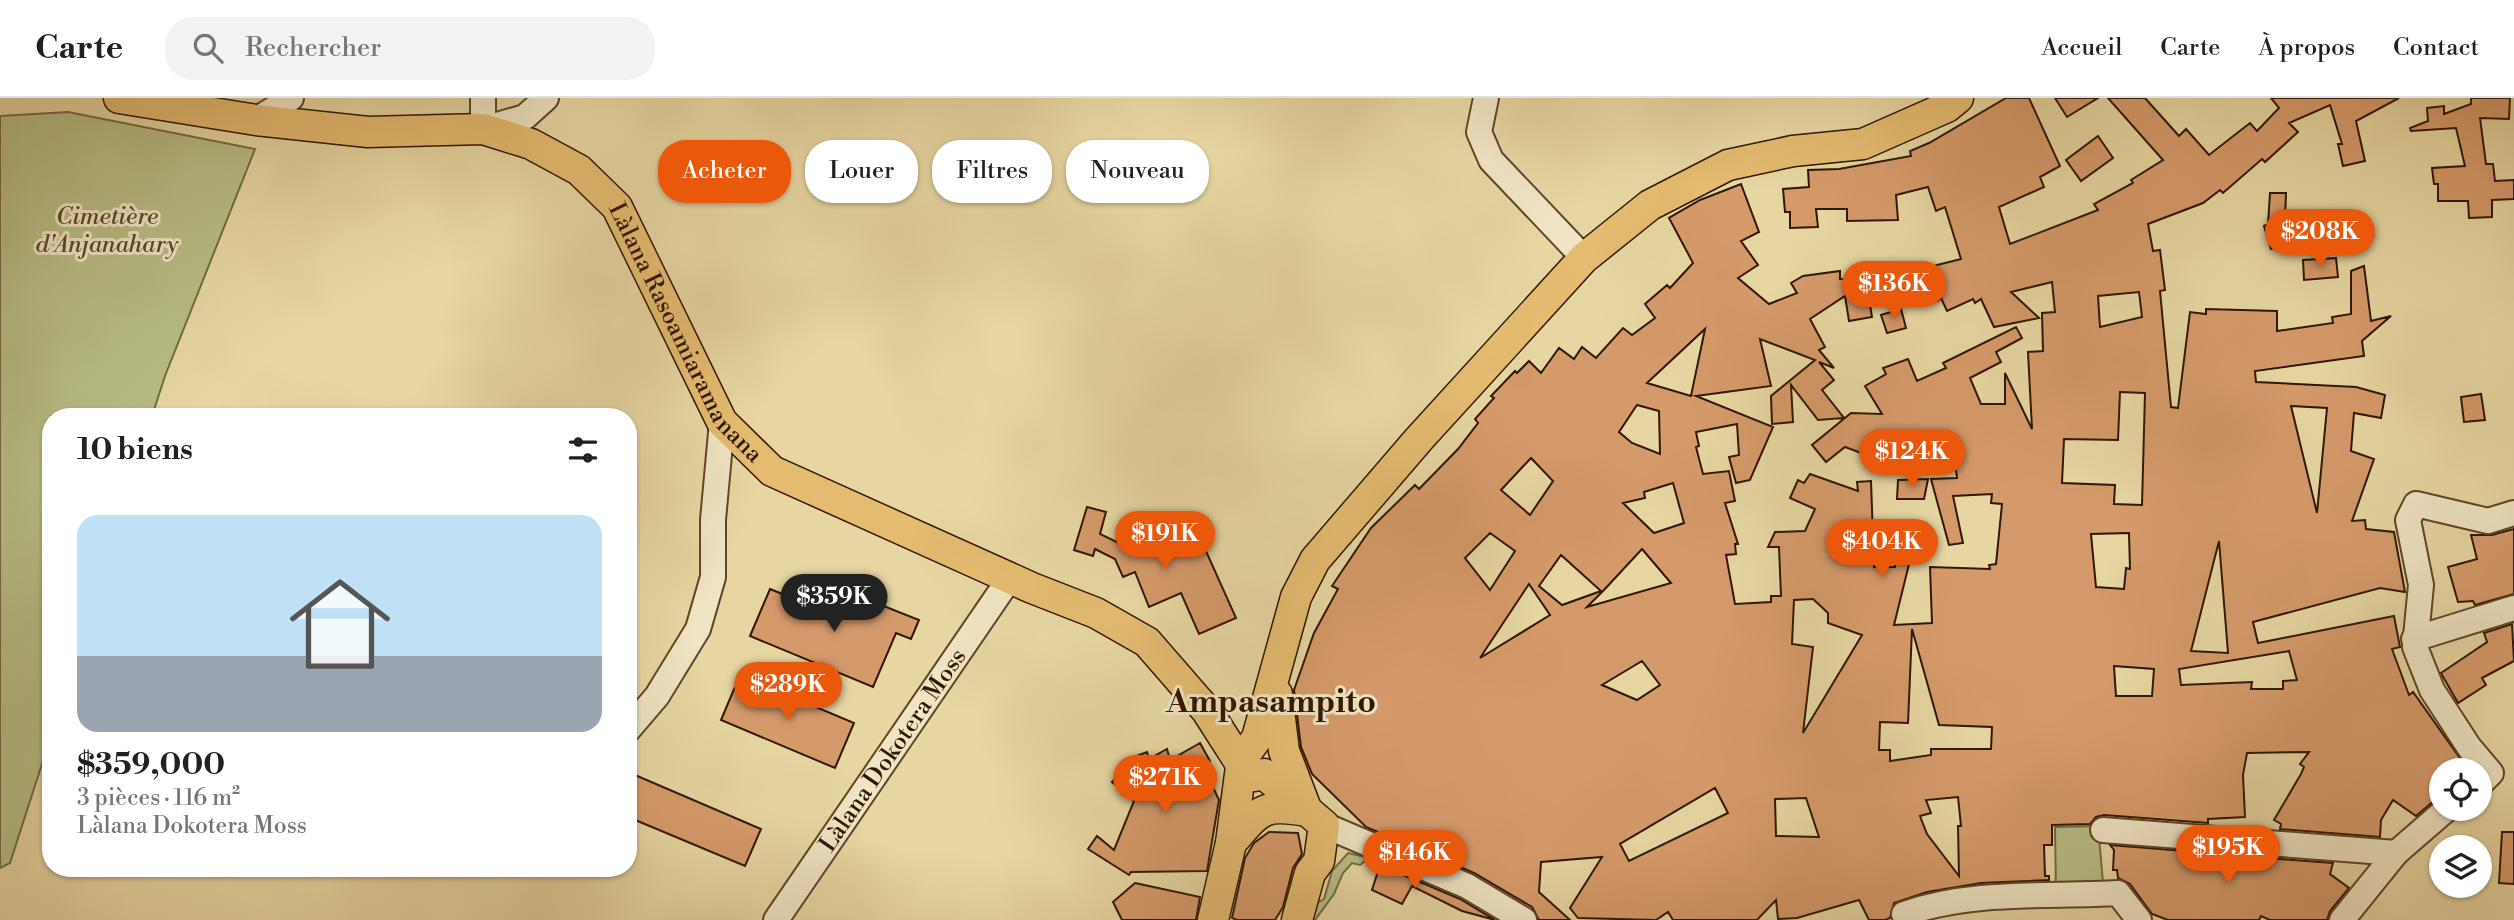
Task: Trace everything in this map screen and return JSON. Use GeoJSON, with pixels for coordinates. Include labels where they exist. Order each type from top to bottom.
{"type":"FeatureCollection","features":[{"type":"Feature","properties":{"kind":"main road","name":"Làlana Rasoamiaramanana"},"geometry":{"type":"LineString","coordinates":[[119,98],[256,120],[368,132],[483,130],[531,144],[579,170],[617,207],[722,422],[772,471],[1010,578],[1096,613],[1147,642],[1207,711],[1315,818]]}},
{"type":"Feature","properties":{"kind":"main road"},"geometry":{"type":"LineString","coordinates":[[1207,711],[1240,720],[1254,714],[1266,704],[1296,597],[1315,560],[1419,439],[1584,258],[1650,205],[1728,165],[1793,151],[1863,144],[1947,107],[1958,98]]}},
{"type":"Feature","properties":{"kind":"main road"},"geometry":{"type":"LineString","coordinates":[[1213,920],[1231,842],[1257,762],[1275,676]]}},
{"type":"Feature","properties":{"kind":"main road"},"geometry":{"type":"LineString","coordinates":[[1275,676],[1284,751],[1315,818],[1319,862],[1310,873],[1297,920]]}},
{"type":"Feature","properties":{"kind":"main road"},"geometry":{"type":"LineString","coordinates":[[1207,711],[1227,775],[1231,842]]}},
{"type":"Feature","properties":{"kind":"main road"},"geometry":{"type":"LineString","coordinates":[[1231,842],[1266,809],[1279,806],[1315,818]]}},
{"type":"Feature","properties":{"kind":"street"},"geometry":{"type":"LineString","coordinates":[[256,120],[291,98]]}},
{"type":"Feature","properties":{"kind":"street"},"geometry":{"type":"LineString","coordinates":[[483,98],[483,130],[525,117],[546,98]]}},
{"type":"Feature","properties":{"kind":"street"},"geometry":{"type":"LineString","coordinates":[[1486,98],[1479,132],[1491,160],[1584,258]]}},
{"type":"Feature","properties":{"kind":"street"},"geometry":{"type":"LineString","coordinates":[[637,719],[657,696],[698,629],[713,578],[713,520],[722,422]]}},
{"type":"Feature","properties":{"kind":"street"},"geometry":{"type":"LineString","coordinates":[[2478,758],[2432,690],[2418,657],[2414,639],[2421,585],[2408,520],[2416,504],[2488,521],[2514,513]]}},
{"type":"Feature","properties":{"kind":"street","name":"Làlana Dokotera Moss"},"geometry":{"type":"LineString","coordinates":[[776,920],[1010,578]]}},
{"type":"Feature","properties":{"kind":"street"},"geometry":{"type":"LineString","coordinates":[[2414,639],[2514,608]]}},
{"type":"Feature","properties":{"kind":"street"},"geometry":{"type":"LineString","coordinates":[[1315,818],[1467,886],[1524,920]]}},
{"type":"Feature","properties":{"kind":"street"},"geometry":{"type":"LineString","coordinates":[[2342,920],[2396,853],[2433,821]]}},
{"type":"Feature","properties":{"kind":"street"},"geometry":{"type":"LineString","coordinates":[[2103,830],[2396,853]]}},
{"type":"Feature","properties":{"kind":"street"},"geometry":{"type":"LineString","coordinates":[[1904,914],[1937,903],[1991,897],[2118,893],[2140,920]]}},
{"type":"Feature","properties":{"kind":"green space","name":"Cimetière d'Anjanahary"},"geometry":{"type":"Polygon","coordinates":[[[68,112],[255,149],[155,408],[42,408],[42,764],[10,863],[0,868],[0,116],[68,112]]]}},
{"type":"Feature","properties":{"kind":"green space"},"geometry":{"type":"Polygon","coordinates":[[[2098,826],[2104,894],[2056,896],[2055,827],[2098,826]]]}},
{"type":"Feature","properties":{"kind":"green space"},"geometry":{"type":"Polygon","coordinates":[[[1348,853],[1369,858],[1360,865],[1352,863],[1343,873],[1334,894],[1315,920],[1301,920],[1312,906],[1324,899],[1332,871],[1348,853]]]}},
{"type":"Feature","properties":{"kind":"building"},"geometry":{"type":"Polygon","coordinates":[[[2006,98],[2029,98],[2060,166],[2040,177],[2044,187],[1999,207],[2010,244],[2098,210],[2094,204],[2133,183],[2131,180],[2163,160],[2108,98],[2145,98],[2179,136],[2186,129],[2209,155],[2250,123],[2257,131],[2279,108],[2271,98],[2399,98],[2356,121],[2365,161],[2343,166],[2338,144],[2342,144],[2330,105],[2289,123],[2298,132],[2265,162],[2262,159],[2223,193],[2220,190],[2203,203],[2148,224],[2153,251],[2160,250],[2165,290],[2160,291],[2171,407],[2178,408],[2190,312],[2206,314],[2206,309],[2277,311],[2277,331],[2333,323],[2332,317],[2351,314],[2351,271],[2364,266],[2371,321],[2391,316],[2362,341],[2364,356],[2255,371],[2256,382],[2356,387],[2385,395],[2381,418],[2354,413],[2351,451],[2374,459],[2352,521],[2365,520],[2366,529],[2394,532],[2405,592],[2380,588],[2253,622],[2258,643],[2394,616],[2400,647],[2392,649],[2409,695],[2413,692],[2460,758],[2429,758],[2429,805],[2416,816],[2393,800],[2381,820],[2380,837],[2280,829],[2281,824],[2274,820],[2301,774],[2304,767],[2300,764],[2309,752],[2247,753],[2243,775],[2245,817],[2208,819],[2208,823],[2104,815],[2096,817],[2090,824],[2052,825],[2052,845],[2044,845],[2045,876],[2049,876],[2049,880],[1981,883],[1927,892],[1894,903],[1890,918],[1885,920],[1869,920],[1859,900],[1797,918],[1778,919],[1776,900],[1757,920],[1673,920],[1668,912],[1656,920],[1578,918],[1570,908],[1602,857],[1541,862],[1539,892],[1570,920],[1539,920],[1532,907],[1474,873],[1366,827],[1312,774],[1301,747],[1294,690],[1314,633],[1338,589],[1332,586],[1371,528],[1415,485],[1419,489],[1458,449],[1478,423],[1475,419],[1494,398],[1491,396],[1515,371],[1517,373],[1529,361],[1541,373],[1559,348],[1574,359],[1582,347],[1596,358],[1623,328],[1632,335],[1655,318],[1645,304],[1667,285],[1670,288],[1693,263],[1669,218],[1700,200],[1741,184],[1759,232],[1741,241],[1758,265],[1738,278],[1769,304],[1797,293],[1791,283],[1803,276],[1840,271],[1840,279],[1871,278],[1866,282],[1872,317],[1849,321],[1845,296],[1810,319],[1825,347],[1819,350],[1834,368],[1819,362],[1834,380],[1822,390],[1844,418],[1818,420],[1791,385],[1793,422],[1772,424],[1771,396],[1815,360],[1760,339],[1771,386],[1696,396],[1773,427],[1750,480],[1736,483],[1729,457],[1739,455],[1737,424],[1696,432],[1699,446],[1696,447],[1703,474],[1729,471],[1735,501],[1725,503],[1738,544],[1735,544],[1736,554],[1726,555],[1735,604],[1771,602],[1771,596],[1781,596],[1779,547],[1768,547],[1775,532],[1805,531],[1815,509],[1790,498],[1798,480],[1804,483],[1810,474],[1858,491],[1857,482],[1871,481],[1874,567],[1895,567],[1896,533],[1914,544],[1894,625],[1932,623],[1930,567],[1990,569],[1989,565],[1996,564],[2002,504],[1991,503],[1992,494],[1953,496],[1963,543],[1949,545],[1931,479],[1957,478],[1952,439],[1925,437],[1927,474],[1898,465],[1899,452],[1864,445],[1861,453],[1845,447],[1826,462],[1812,445],[1851,413],[1882,414],[1865,386],[1886,374],[1883,368],[1908,359],[1917,381],[1946,368],[1943,363],[2016,327],[2022,338],[1996,352],[2001,362],[1970,378],[1981,404],[2005,404],[2005,373],[2032,429],[2028,352],[2043,351],[2042,313],[2055,312],[2052,282],[2011,292],[2039,318],[1994,327],[1981,299],[1975,303],[1973,299],[1947,311],[1941,298],[1938,301],[1931,292],[1915,299],[1906,280],[1925,271],[1925,268],[1961,259],[1945,207],[1936,211],[1928,187],[1896,195],[1898,220],[1847,221],[1847,209],[1816,209],[1818,227],[1790,228],[1790,212],[1785,212],[1783,189],[1809,187],[1808,170],[1839,169],[1911,156],[1910,151],[1929,143],[2006,98]],[[2139,292],[2098,296],[2100,327],[2142,317],[2139,292]],[[1705,329],[1647,383],[1691,396],[1705,329]],[[2120,392],[2118,440],[2064,439],[2062,483],[2115,485],[2114,504],[2142,505],[2145,393],[2120,392]],[[1637,405],[1619,432],[1632,443],[1660,454],[1659,411],[1637,405]],[[2291,406],[2317,513],[2327,408],[2291,406]],[[1531,458],[1501,490],[1530,515],[1553,481],[1531,458]],[[1673,483],[1644,492],[1645,498],[1623,503],[1654,533],[1684,523],[1673,483]],[[1490,533],[1465,558],[1490,590],[1515,551],[1490,533]],[[2129,533],[2091,534],[2096,587],[2124,589],[2126,568],[2130,569],[2129,533]],[[2219,541],[2191,651],[2228,653],[2219,541]],[[1642,549],[1587,607],[1671,583],[1642,549]],[[1561,555],[1539,586],[1562,605],[1601,591],[1561,555]],[[1529,584],[1480,658],[1550,615],[1529,584]],[[1813,599],[1794,600],[1792,644],[1813,647],[1803,733],[1862,635],[1828,623],[1828,613],[1813,599]],[[1912,629],[1908,723],[1880,722],[1879,750],[1890,750],[1890,761],[1931,755],[1931,749],[1991,749],[1992,727],[1939,725],[1912,629]],[[2289,651],[2179,669],[2181,685],[2252,682],[2251,689],[2283,689],[2283,681],[2297,680],[2289,651]],[[1642,661],[1602,685],[1637,700],[1660,685],[1642,661]],[[2114,666],[2116,696],[2152,696],[2154,669],[2114,666]],[[1715,788],[1620,844],[1629,861],[1728,813],[1715,788]],[[1958,797],[1926,800],[1931,813],[1920,816],[1927,834],[1959,876],[1958,826],[1961,826],[1958,797]],[[1806,798],[1775,799],[1776,836],[1819,837],[1806,798]]]}},
{"type":"Feature","properties":{"kind":"building"},"geometry":{"type":"Polygon","coordinates":[[[2055,98],[2098,98],[2067,117],[2055,98]]]}},
{"type":"Feature","properties":{"kind":"building"},"geometry":{"type":"Polygon","coordinates":[[[2471,98],[2510,98],[2509,119],[2480,118],[2486,164],[2493,164],[2495,181],[2514,180],[2514,199],[2492,200],[2492,217],[2469,218],[2468,201],[2438,201],[2438,184],[2434,184],[2432,168],[2465,166],[2456,128],[2411,131],[2410,128],[2428,121],[2427,108],[2444,106],[2444,114],[2471,104],[2471,98]]]}},
{"type":"Feature","properties":{"kind":"building"},"geometry":{"type":"Polygon","coordinates":[[[2098,136],[2113,158],[2081,181],[2066,160],[2098,136]]]}},
{"type":"Feature","properties":{"kind":"building"},"geometry":{"type":"Polygon","coordinates":[[[2270,193],[2286,193],[2284,245],[2271,249],[2264,226],[2268,224],[2270,193]]]}},
{"type":"Feature","properties":{"kind":"building"},"geometry":{"type":"Polygon","coordinates":[[[2336,258],[2338,277],[2304,280],[2303,260],[2336,258]]]}},
{"type":"Feature","properties":{"kind":"building"},"geometry":{"type":"Polygon","coordinates":[[[1901,309],[1906,328],[1887,333],[1881,315],[1901,309]]]}},
{"type":"Feature","properties":{"kind":"building"},"geometry":{"type":"Polygon","coordinates":[[[2481,394],[2485,420],[2464,422],[2461,397],[2481,394]]]}},
{"type":"Feature","properties":{"kind":"building"},"geometry":{"type":"Polygon","coordinates":[[[1928,479],[1924,499],[1897,499],[1898,480],[1928,479]]]}},
{"type":"Feature","properties":{"kind":"building"},"geometry":{"type":"Polygon","coordinates":[[[1087,507],[1106,512],[1100,534],[1127,547],[1147,539],[1152,550],[1197,531],[1236,618],[1199,634],[1181,593],[1149,607],[1135,572],[1123,577],[1115,559],[1095,549],[1093,556],[1074,550],[1087,507]]]}},
{"type":"Feature","properties":{"kind":"building"},"geometry":{"type":"Polygon","coordinates":[[[2514,529],[2514,594],[2475,605],[2473,601],[2458,602],[2448,567],[2477,559],[2471,535],[2492,535],[2514,529]]]}},
{"type":"Feature","properties":{"kind":"building"},"geometry":{"type":"Polygon","coordinates":[[[770,589],[841,618],[851,593],[919,620],[911,639],[896,633],[873,687],[750,636],[770,589]]]}},
{"type":"Feature","properties":{"kind":"building"},"geometry":{"type":"Polygon","coordinates":[[[2512,624],[2514,661],[2482,678],[2486,685],[2458,703],[2441,673],[2487,642],[2484,633],[2512,624]]]}},
{"type":"Feature","properties":{"kind":"building"},"geometry":{"type":"Polygon","coordinates":[[[740,675],[854,723],[835,768],[721,720],[740,675]]]}},
{"type":"Feature","properties":{"kind":"building"},"geometry":{"type":"Polygon","coordinates":[[[1200,743],[1210,761],[1203,766],[1219,800],[1207,871],[1131,872],[1129,875],[1088,849],[1097,836],[1114,850],[1134,801],[1112,782],[1136,756],[1147,752],[1149,759],[1167,749],[1170,760],[1200,743]]]}},
{"type":"Feature","properties":{"kind":"building"},"geometry":{"type":"Polygon","coordinates":[[[637,776],[761,829],[745,866],[637,821],[637,776]]]}},
{"type":"Feature","properties":{"kind":"building"},"geometry":{"type":"Polygon","coordinates":[[[1269,832],[1298,833],[1302,854],[1293,868],[1283,907],[1275,920],[1237,920],[1232,918],[1245,858],[1254,843],[1269,832]]]}},
{"type":"Feature","properties":{"kind":"building"},"geometry":{"type":"Polygon","coordinates":[[[2502,832],[2514,832],[2514,884],[2499,883],[2502,832]]]}},
{"type":"Feature","properties":{"kind":"building"},"geometry":{"type":"Polygon","coordinates":[[[2110,845],[2247,856],[2248,867],[2253,857],[2333,863],[2330,874],[2349,888],[2330,911],[2327,920],[2270,920],[2261,916],[2259,920],[2168,920],[2152,914],[2130,884],[2118,878],[2117,870],[2113,870],[2114,850],[2110,845]]]}},
{"type":"Feature","properties":{"kind":"building"},"geometry":{"type":"Polygon","coordinates":[[[1380,865],[1460,899],[1495,920],[1462,911],[1412,886],[1402,904],[1372,890],[1380,865]]]}},
{"type":"Feature","properties":{"kind":"building"},"geometry":{"type":"Polygon","coordinates":[[[1135,883],[1200,897],[1196,920],[1122,920],[1113,902],[1135,883]]]}},
{"type":"Feature","properties":{"kind":"district","name":"Ampasampito"},"geometry":{"type":"Point","coordinates":[1271,701]}}]}
